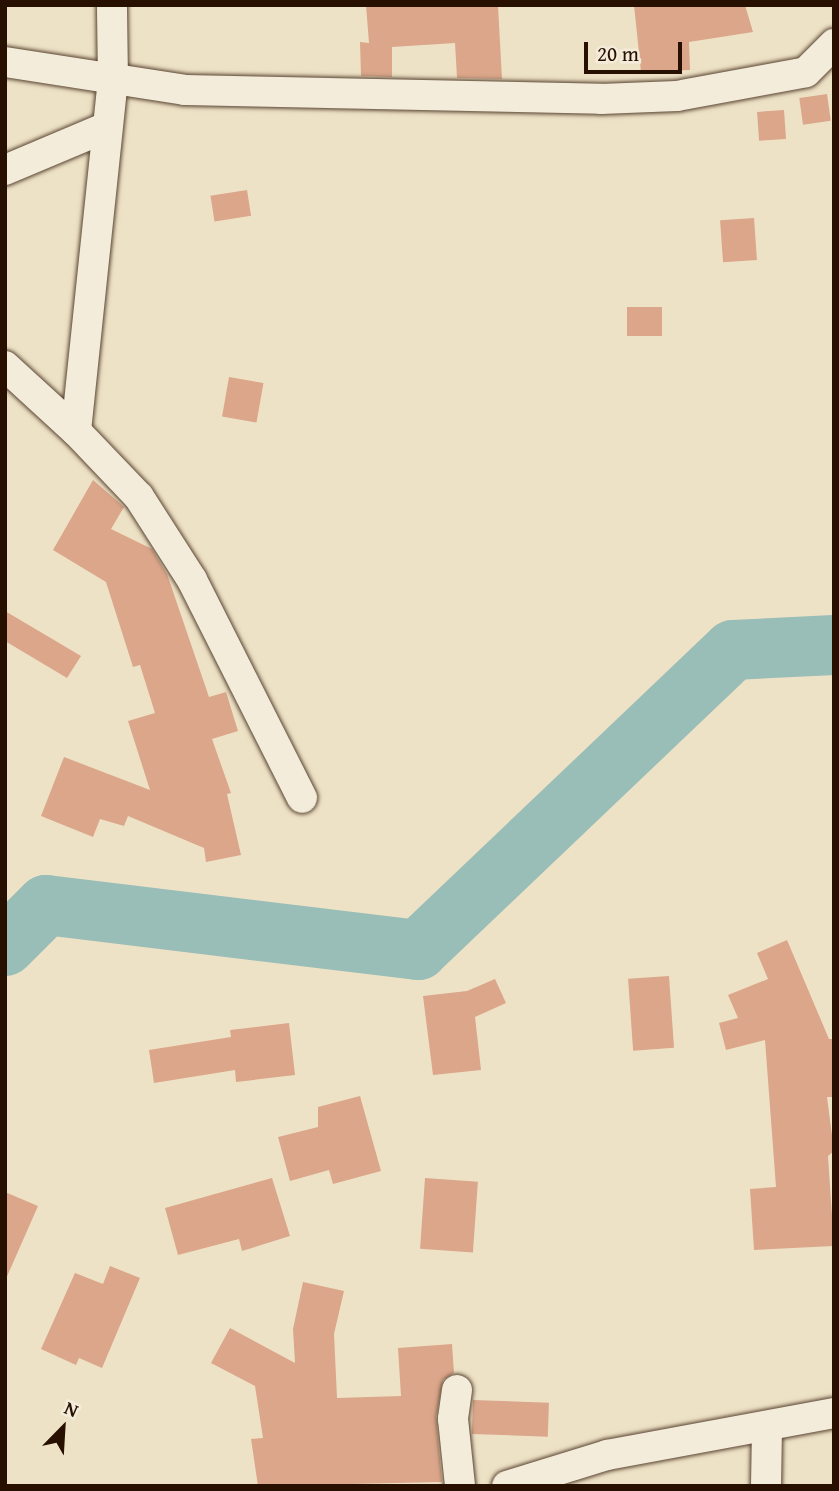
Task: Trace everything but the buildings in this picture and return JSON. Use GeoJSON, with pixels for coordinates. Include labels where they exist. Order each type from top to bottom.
{"type":"FeatureCollection","features":[{"type":"Feature","properties":{"kind":"street"},"geometry":{"type":"LineString","coordinates":[[76,431],[113,81],[112,5]]}},
{"type":"Feature","properties":{"kind":"street"},"geometry":{"type":"LineString","coordinates":[[5,62],[113,81],[185,90],[288,94],[677,96],[806,72],[834,44]]}},
{"type":"Feature","properties":{"kind":"street"},"geometry":{"type":"LineString","coordinates":[[5,170],[107,127]]}},
{"type":"Feature","properties":{"kind":"street"},"geometry":{"type":"LineString","coordinates":[[5,366],[76,431],[139,497],[192,580],[302,798]]}},
{"type":"Feature","properties":{"kind":"street"},"geometry":{"type":"LineString","coordinates":[[457,1390],[453,1419],[460,1486]]}},
{"type":"Feature","properties":{"kind":"street"},"geometry":{"type":"LineString","coordinates":[[507,1486],[607,1455],[767,1428],[834,1413]]}},
{"type":"Feature","properties":{"kind":"street"},"geometry":{"type":"LineString","coordinates":[[766,1486],[767,1428]]}},
{"type":"Feature","properties":{"kind":"waterway"},"geometry":{"type":"LineString","coordinates":[[5,946],[46,905],[418,950],[733,650],[834,645]]}}]}
